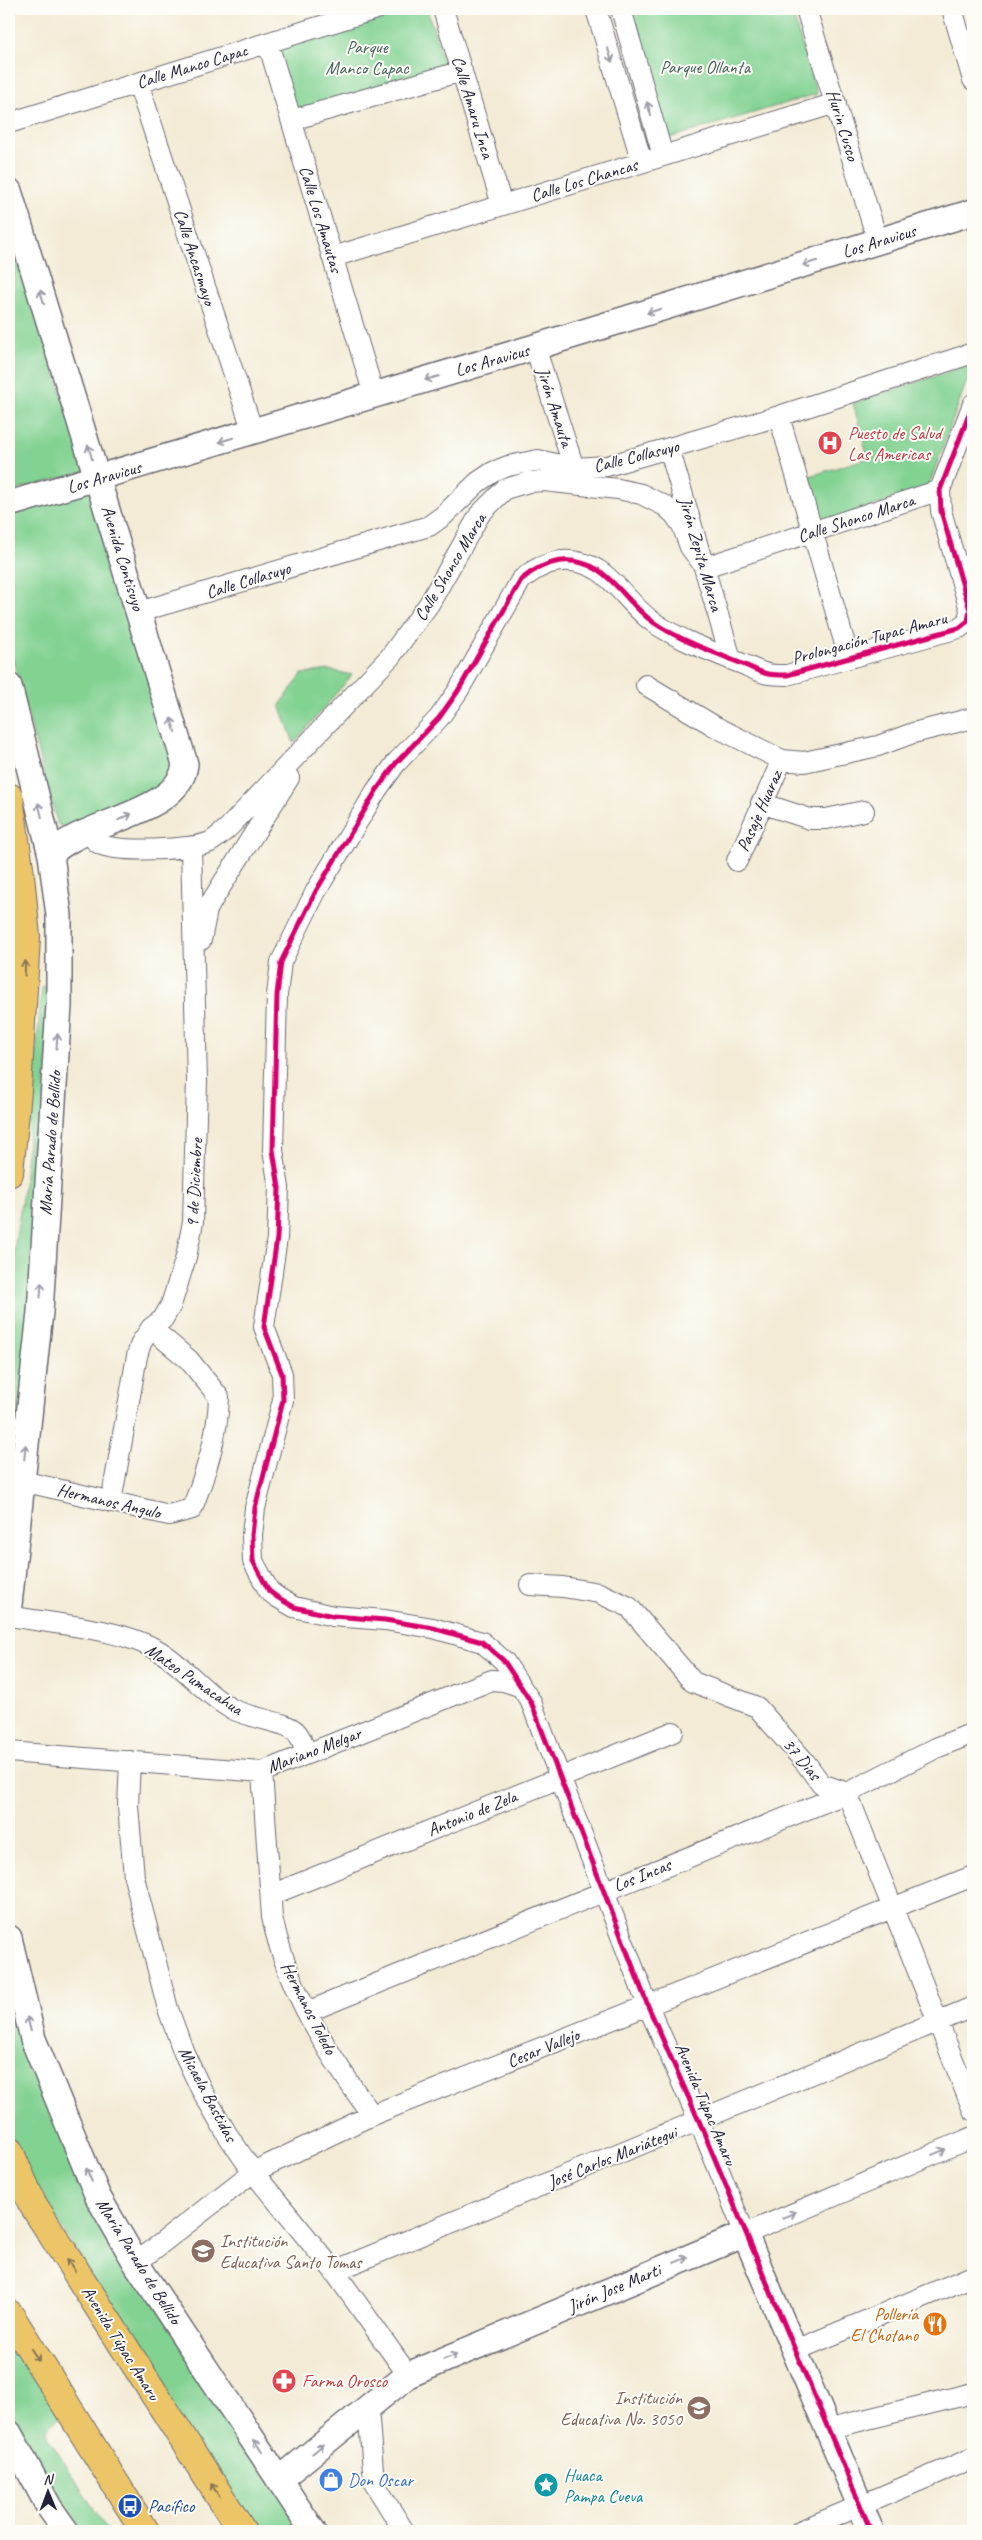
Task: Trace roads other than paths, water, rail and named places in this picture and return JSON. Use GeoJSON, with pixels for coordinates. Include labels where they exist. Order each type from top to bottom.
{"type":"FeatureCollection","features":[{"type":"Feature","properties":{"kind":"main road"},"geometry":{"type":"LineString","coordinates":[[9,1173],[17,1091],[26,944],[20,875],[10,815]]}},
{"type":"Feature","properties":{"kind":"main road","name":"Avenida Túpac Amaru"},"geometry":{"type":"LineString","coordinates":[[9,2151],[32,2203],[242,2531]]}},
{"type":"Feature","properties":{"kind":"main road"},"geometry":{"type":"LineString","coordinates":[[9,2314],[145,2531]]}},
{"type":"Feature","properties":{"kind":"street","name":"Calle Manco Capac"},"geometry":{"type":"LineString","coordinates":[[9,124],[376,9]]}},
{"type":"Feature","properties":{"kind":"street","name":"Calle Amaru Inca"},"geometry":{"type":"LineString","coordinates":[[443,9],[502,205]]}},
{"type":"Feature","properties":{"kind":"street"},"geometry":{"type":"LineString","coordinates":[[596,9],[642,162]]}},
{"type":"Feature","properties":{"kind":"street"},"geometry":{"type":"LineString","coordinates":[[621,9],[662,156]]}},
{"type":"Feature","properties":{"kind":"street","name":"Hurin Cusco"},"geometry":{"type":"LineString","coordinates":[[806,9],[878,242]]}},
{"type":"Feature","properties":{"kind":"street"},"geometry":{"type":"LineString","coordinates":[[952,9],[973,80]]}},
{"type":"Feature","properties":{"kind":"street","name":"Calle Los Amautas"},"geometry":{"type":"LineString","coordinates":[[268,43],[374,395]]}},
{"type":"Feature","properties":{"kind":"street"},"geometry":{"type":"LineString","coordinates":[[292,120],[462,71]]}},
{"type":"Feature","properties":{"kind":"street","name":"Calle Ancasmayo"},"geometry":{"type":"LineString","coordinates":[[138,83],[252,432]]}},
{"type":"Feature","properties":{"kind":"street","name":"Calle Los Chancas"},"geometry":{"type":"LineString","coordinates":[[332,257],[836,103]]}},
{"type":"Feature","properties":{"kind":"street","name":"Avenida Contisuyo"},"geometry":{"type":"LineString","coordinates":[[9,191],[140,612],[185,764],[181,780],[164,795],[144,808],[92,832],[66,841],[51,855]]}},
{"type":"Feature","properties":{"kind":"street","name":"Los Aravicus"},"geometry":{"type":"LineString","coordinates":[[9,504],[99,479],[536,347],[973,212]]}},
{"type":"Feature","properties":{"kind":"street","name":"Jirón Amauta"},"geometry":{"type":"LineString","coordinates":[[536,347],[574,468]]}},
{"type":"Feature","properties":{"kind":"street","name":"Calle Collasuyo"},"geometry":{"type":"LineString","coordinates":[[140,612],[429,526],[443,516],[478,482],[493,472],[508,466],[538,460],[574,468],[607,466],[779,416],[973,353]]}},
{"type":"Feature","properties":{"kind":"street","name":"Prolongación Tupac Amaru"},"geometry":{"type":"LineString","coordinates":[[519,1686],[504,1661],[482,1642],[433,1628],[333,1616],[294,1607],[269,1591],[253,1561],[252,1535],[255,1508],[283,1400],[282,1374],[264,1327],[276,1238],[279,1188],[273,1150],[277,995],[281,962],[316,891],[376,791],[396,763],[439,718],[458,691],[522,580],[533,569],[547,563],[564,560],[582,563],[599,570],[630,603],[654,622],[768,674],[787,675],[959,628],[968,621],[970,610],[941,511],[940,490],[973,404]]}},
{"type":"Feature","properties":{"kind":"street"},"geometry":{"type":"LineString","coordinates":[[779,416],[849,658]]}},
{"type":"Feature","properties":{"kind":"street","name":"Jirón Zepita Marca"},"geometry":{"type":"LineString","coordinates":[[669,448],[732,659]]}},
{"type":"Feature","properties":{"kind":"street","name":"Calle Shonco Marca"},"geometry":{"type":"LineString","coordinates":[[92,832],[97,842],[112,848],[190,847],[210,842],[228,828],[367,684],[411,631],[441,584],[480,514],[496,495],[516,484],[544,481],[618,489],[641,494],[665,506],[674,514],[682,525],[690,547],[705,568],[940,490]]}},
{"type":"Feature","properties":{"kind":"street"},"geometry":{"type":"LineString","coordinates":[[646,685],[716,727],[782,760],[804,762],[878,746],[913,733],[973,718]]}},
{"type":"Feature","properties":{"kind":"street","name":"María Parado de Bellido"},"geometry":{"type":"LineString","coordinates":[[9,686],[51,855],[59,914],[59,1005],[40,1312],[9,1605]]}},
{"type":"Feature","properties":{"kind":"street"},"geometry":{"type":"LineString","coordinates":[[195,977],[203,931],[210,905],[311,742]]}},
{"type":"Feature","properties":{"kind":"street","name":"Pasaje Huaraz"},"geometry":{"type":"LineString","coordinates":[[737,861],[761,803],[782,760]]}},
{"type":"Feature","properties":{"kind":"street"},"geometry":{"type":"LineString","coordinates":[[761,803],[810,820],[826,819],[864,811]]}},
{"type":"Feature","properties":{"kind":"street","name":"9 de Diciembre"},"geometry":{"type":"LineString","coordinates":[[111,1502],[133,1370],[141,1343],[151,1328],[163,1319],[170,1306],[186,1257],[193,1222],[197,1082],[190,847]]}},
{"type":"Feature","properties":{"kind":"street","name":"Hermanos Angulo"},"geometry":{"type":"LineString","coordinates":[[22,1481],[169,1515],[192,1509],[206,1472],[218,1423],[219,1397],[189,1360],[151,1328]]}},
{"type":"Feature","properties":{"kind":"street","name":"37 Dias"},"geometry":{"type":"LineString","coordinates":[[530,1585],[563,1587],[599,1593],[629,1607],[693,1682],[757,1707],[805,1762],[821,1784],[847,1793]]}},
{"type":"Feature","properties":{"kind":"street","name":"Mateo Pumacahua"},"geometry":{"type":"LineString","coordinates":[[9,1616],[119,1635],[158,1650],[214,1697],[231,1708],[261,1720],[286,1725],[296,1731],[307,1753]]}},
{"type":"Feature","properties":{"kind":"street","name":"Mariano Melgar"},"geometry":{"type":"LineString","coordinates":[[9,1752],[262,1772],[492,1680],[519,1686]]}},
{"type":"Feature","properties":{"kind":"street","name":"Avenida Túpac Amaru"},"geometry":{"type":"LineString","coordinates":[[519,1686],[530,1702],[648,2006],[699,2121],[744,2234],[871,2531]]}},
{"type":"Feature","properties":{"kind":"street","name":"Antonio de Zela"},"geometry":{"type":"LineString","coordinates":[[270,1895],[673,1732]]}},
{"type":"Feature","properties":{"kind":"street","name":"Los Incas"},"geometry":{"type":"LineString","coordinates":[[308,2012],[603,1890],[847,1793],[936,1748],[973,1733]]}},
{"type":"Feature","properties":{"kind":"street","name":"Micaela Bastidas"},"geometry":{"type":"LineString","coordinates":[[130,1761],[129,1824],[134,1877],[168,2009],[201,2089],[227,2134],[253,2172],[334,2271],[408,2375]]}},
{"type":"Feature","properties":{"kind":"street","name":"Hermanos Toledo"},"geometry":{"type":"LineString","coordinates":[[262,1772],[270,1895],[278,1940],[298,1992],[308,2012],[328,2048],[372,2115]]}},
{"type":"Feature","properties":{"kind":"street"},"geometry":{"type":"LineString","coordinates":[[847,1793],[973,2110]]}},
{"type":"Feature","properties":{"kind":"street","name":"Cesar Vallejo"},"geometry":{"type":"LineString","coordinates":[[136,2263],[253,2172],[372,2115],[973,1876]]}},
{"type":"Feature","properties":{"kind":"street","name":"María Parado de Bellido"},"geometry":{"type":"LineString","coordinates":[[9,1938],[24,2005],[46,2073],[98,2196],[136,2263],[313,2531]]}},
{"type":"Feature","properties":{"kind":"street","name":"José Carlos Mariátegui"},"geometry":{"type":"LineString","coordinates":[[334,2271],[973,2007]]}},
{"type":"Feature","properties":{"kind":"street","name":"Jirón Jose Marti"},"geometry":{"type":"LineString","coordinates":[[280,2479],[408,2375],[973,2137]]}},
{"type":"Feature","properties":{"kind":"street"},"geometry":{"type":"LineString","coordinates":[[794,2351],[973,2276]]}},
{"type":"Feature","properties":{"kind":"street"},"geometry":{"type":"LineString","coordinates":[[827,2429],[973,2394]]}},
{"type":"Feature","properties":{"kind":"street"},"geometry":{"type":"LineString","coordinates":[[368,2408],[374,2483],[404,2531]]}},
{"type":"Feature","properties":{"kind":"street"},"geometry":{"type":"LineString","coordinates":[[9,2433],[49,2507],[66,2531]]}},
{"type":"Feature","properties":{"kind":"street"},"geometry":{"type":"LineString","coordinates":[[800,2531],[973,2458]]}},
{"type":"Feature","properties":{"kind":"place","name":"Puesto de Salud Las Americas"},"geometry":{"type":"Point","coordinates":[830,443]}},
{"type":"Feature","properties":{"kind":"place","name":"Institución Educativa Santo Tomas"},"geometry":{"type":"Point","coordinates":[203,2251]}},
{"type":"Feature","properties":{"kind":"place","name":"Pollería El Chotano"},"geometry":{"type":"Point","coordinates":[935,2324]}},
{"type":"Feature","properties":{"kind":"place","name":"Farma Orosco"},"geometry":{"type":"Point","coordinates":[284,2381]}},
{"type":"Feature","properties":{"kind":"place","name":"Institución Educativa No. 3050"},"geometry":{"type":"Point","coordinates":[699,2408]}},
{"type":"Feature","properties":{"kind":"place","name":"Don Oscar"},"geometry":{"type":"Point","coordinates":[331,2480]}},
{"type":"Feature","properties":{"kind":"place","name":"Huaca Pampa Cueva"},"geometry":{"type":"Point","coordinates":[546,2485]}},
{"type":"Feature","properties":{"kind":"place","name":"Pacífico"},"geometry":{"type":"Point","coordinates":[130,2506]}},
{"type":"Feature","properties":{"kind":"park label","name":"Parque Manco Capac"},"geometry":{"type":"Point","coordinates":[367,57]}},
{"type":"Feature","properties":{"kind":"park label","name":"Parque Ollanta"},"geometry":{"type":"Point","coordinates":[705,67]}}]}
